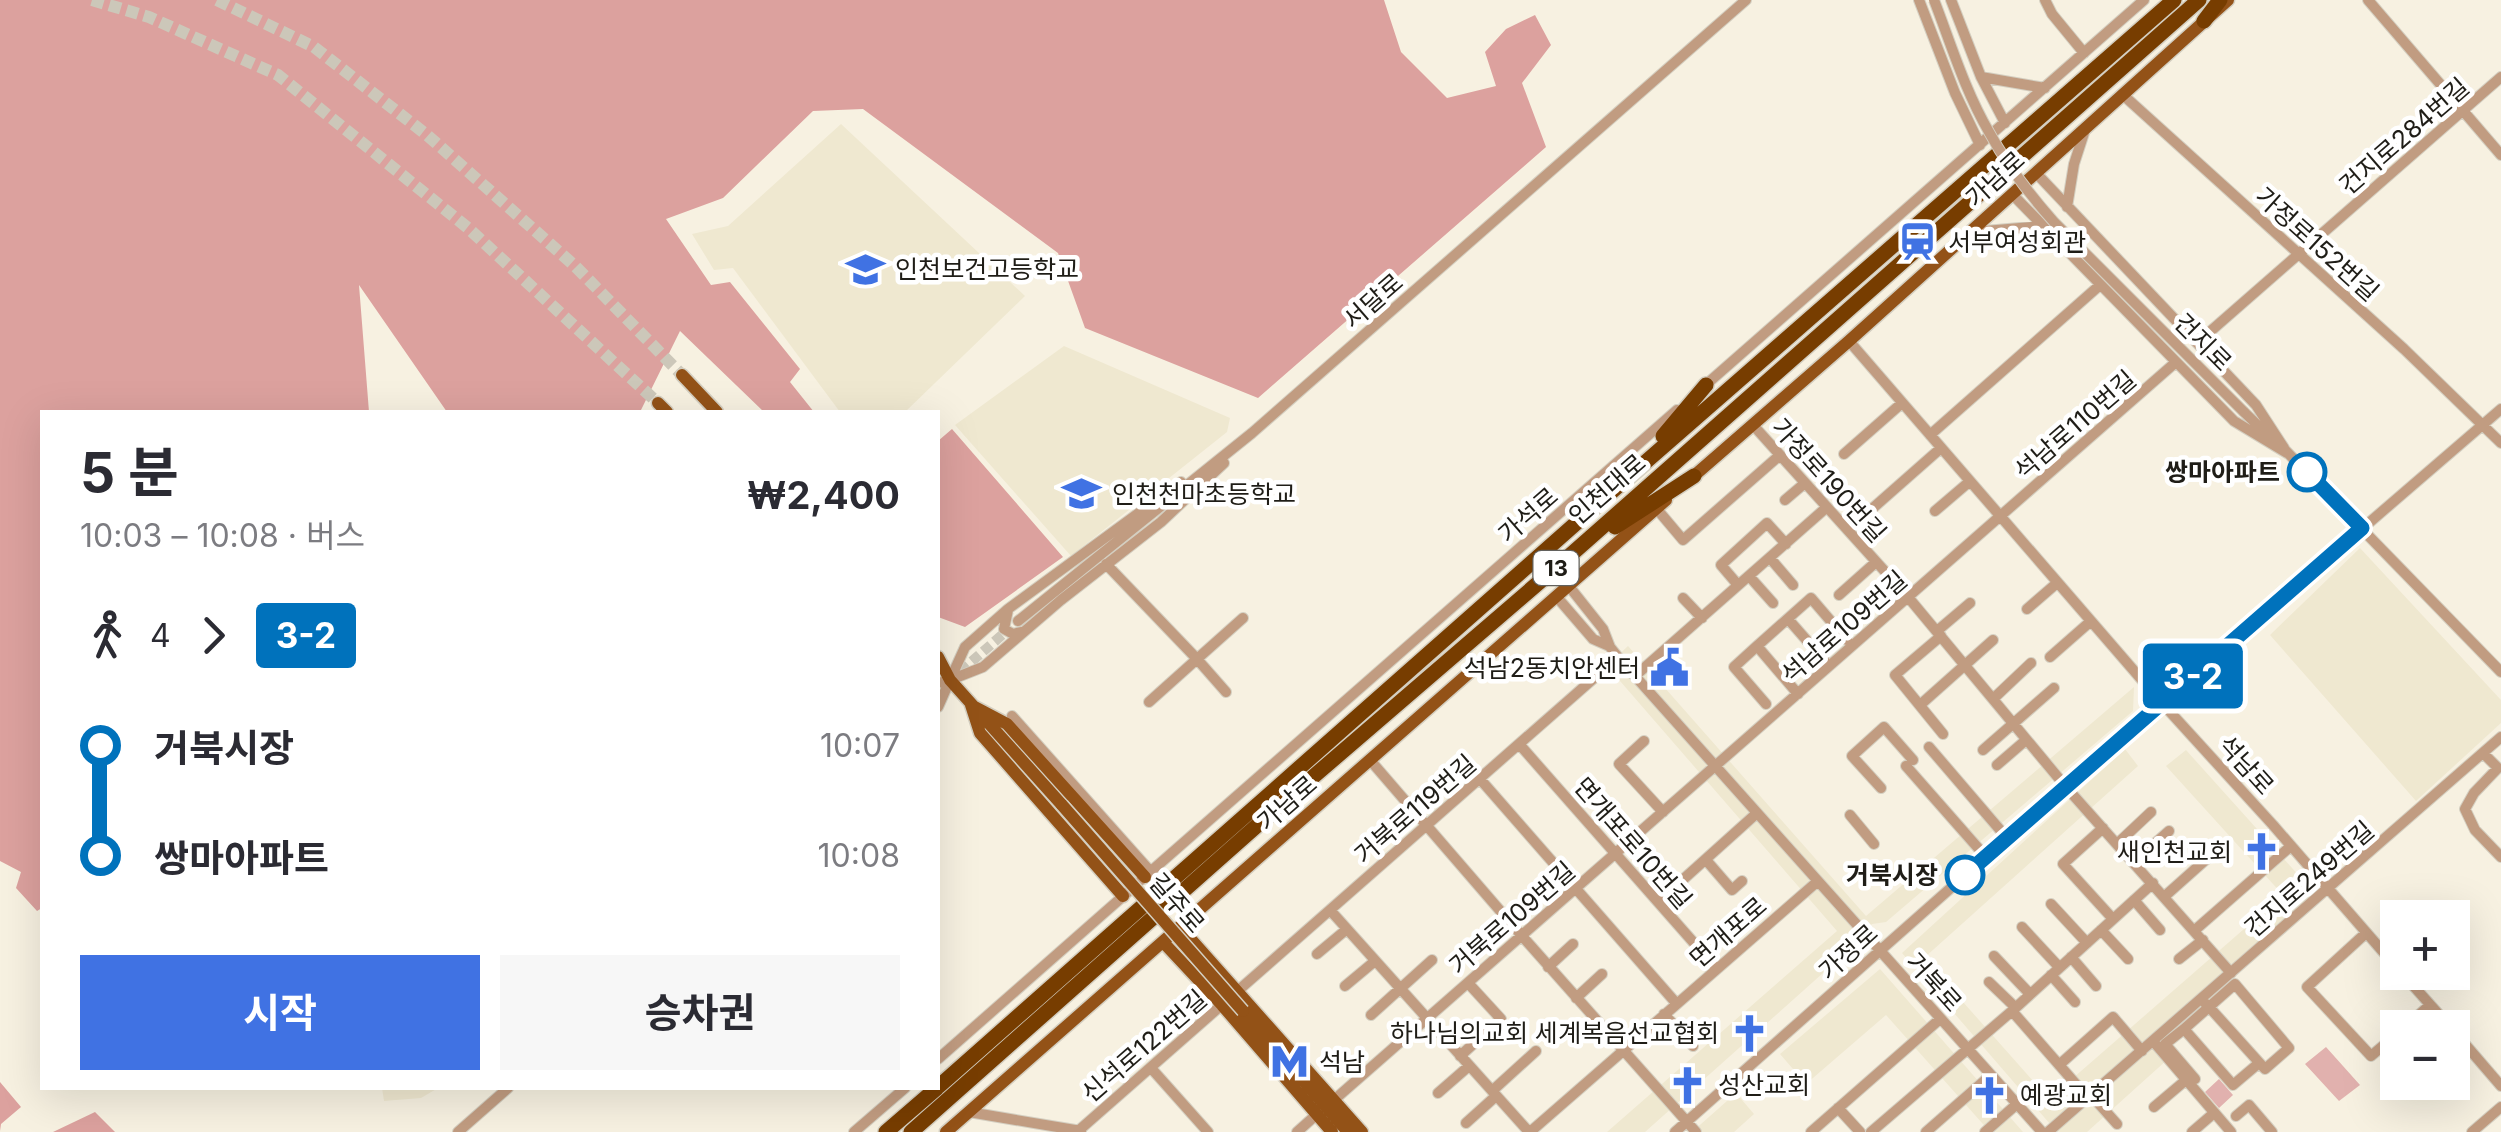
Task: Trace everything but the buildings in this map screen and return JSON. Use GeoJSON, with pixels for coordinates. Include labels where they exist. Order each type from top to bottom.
{"type":"FeatureCollection","features":[{"type":"Feature","properties":{"kind":"highway","name":"인천대로"},"geometry":{"type":"LineString","coordinates":[[940,1084],[2174,0]]}},
{"type":"Feature","properties":{"kind":"highway","name":"인천대로"},"geometry":{"type":"LineString","coordinates":[[911,1132],[2199,0]]}},
{"type":"Feature","properties":{"kind":"highway"},"geometry":{"type":"LineString","coordinates":[[2204,21],[2220,0]]}},
{"type":"Feature","properties":{"kind":"highway"},"geometry":{"type":"LineString","coordinates":[[1625,480],[1706,385]]}},
{"type":"Feature","properties":{"kind":"highway"},"geometry":{"type":"LineString","coordinates":[[1558,566],[1694,476]]}},
{"type":"Feature","properties":{"kind":"highway","name":"인천대로"},"geometry":{"type":"LineString","coordinates":[[886,1132],[934,1090]]}},
{"type":"Feature","properties":{"kind":"main road","name":"가남로"},"geometry":{"type":"LineString","coordinates":[[946,1132],[1850,341],[2228,0]]}},
{"type":"Feature","properties":{"kind":"main road"},"geometry":{"type":"LineString","coordinates":[[682,375],[715,410]]}},
{"type":"Feature","properties":{"kind":"main road","name":"길주로"},"geometry":{"type":"LineString","coordinates":[[944,682],[971,704],[1348,1132]]}},
{"type":"Feature","properties":{"kind":"main road","name":"길주로"},"geometry":{"type":"LineString","coordinates":[[971,704],[1008,724],[1148,875]]}},
{"type":"Feature","properties":{"kind":"main road","name":"길주로"},"geometry":{"type":"LineString","coordinates":[[971,704],[980,733],[1123,896]]}},
{"type":"Feature","properties":{"kind":"main road"},"geometry":{"type":"LineString","coordinates":[[1180,927],[1362,1132]]}},
{"type":"Feature","properties":{"kind":"main road"},"geometry":{"type":"LineString","coordinates":[[1163,942],[1332,1132]]}},
{"type":"Feature","properties":{"kind":"street","name":"서달로"},"geometry":{"type":"LineString","coordinates":[[1021,626],[1252,433],[1746,0]]}},
{"type":"Feature","properties":{"kind":"street"},"geometry":{"type":"LineString","coordinates":[[1918,0],[1980,145]]}},
{"type":"Feature","properties":{"kind":"street","name":"건지로"},"geometry":{"type":"LineString","coordinates":[[1934,0],[1986,128],[2027,192],[2501,672]]}},
{"type":"Feature","properties":{"kind":"street"},"geometry":{"type":"LineString","coordinates":[[1951,0],[1981,76],[2005,123]]}},
{"type":"Feature","properties":{"kind":"street"},"geometry":{"type":"LineString","coordinates":[[2045,0],[2084,52]]}},
{"type":"Feature","properties":{"kind":"street","name":"가석로"},"geometry":{"type":"LineString","coordinates":[[940,1057],[2144,0]]}},
{"type":"Feature","properties":{"kind":"street"},"geometry":{"type":"LineString","coordinates":[[2368,0],[2501,154]]}},
{"type":"Feature","properties":{"kind":"street"},"geometry":{"type":"LineString","coordinates":[[1981,76],[2046,88]]}},
{"type":"Feature","properties":{"kind":"street","name":"건지로284번길"},"geometry":{"type":"LineString","coordinates":[[2197,344],[2501,77]]}},
{"type":"Feature","properties":{"kind":"street","name":"가정로152번길"},"geometry":{"type":"LineString","coordinates":[[2122,94],[2501,443]]}},
{"type":"Feature","properties":{"kind":"street"},"geometry":{"type":"LineString","coordinates":[[2066,207],[2086,126]]}},
{"type":"Feature","properties":{"kind":"street"},"geometry":{"type":"LineString","coordinates":[[2036,173],[2256,404],[2287,452]]}},
{"type":"Feature","properties":{"kind":"street"},"geometry":{"type":"LineString","coordinates":[[2012,194],[2234,421],[2287,452]]}},
{"type":"Feature","properties":{"kind":"street"},"geometry":{"type":"LineString","coordinates":[[1965,237],[1985,231],[2043,226]]}},
{"type":"Feature","properties":{"kind":"street"},"geometry":{"type":"LineString","coordinates":[[1930,435],[2100,285]]}},
{"type":"Feature","properties":{"kind":"street","name":"석남로"},"geometry":{"type":"LineString","coordinates":[[1850,341],[1999,517],[2380,949]]}},
{"type":"Feature","properties":{"kind":"street","name":"석남로110번길"},"geometry":{"type":"LineString","coordinates":[[1999,517],[2176,362]]}},
{"type":"Feature","properties":{"kind":"street"},"geometry":{"type":"LineString","coordinates":[[1844,454],[1902,403]]}},
{"type":"Feature","properties":{"kind":"street","name":"가정로"},"geometry":{"type":"LineString","coordinates":[[1675,1132],[2161,702],[2501,410]]}},
{"type":"Feature","properties":{"kind":"street","name":"가정로190번길"},"geometry":{"type":"LineString","coordinates":[[1753,425],[1908,597],[2026,740],[2232,973]]}},
{"type":"Feature","properties":{"kind":"street"},"geometry":{"type":"LineString","coordinates":[[1008,609],[1004,629],[1013,634],[1182,504],[1252,433]]}},
{"type":"Feature","properties":{"kind":"street"},"geometry":{"type":"LineString","coordinates":[[944,682],[965,647],[1008,609],[1252,433]]}},
{"type":"Feature","properties":{"kind":"street"},"geometry":{"type":"LineString","coordinates":[[1848,530],[1940,448]]}},
{"type":"Feature","properties":{"kind":"street"},"geometry":{"type":"LineString","coordinates":[[1656,508],[1684,540],[1780,455]]}},
{"type":"Feature","properties":{"kind":"street"},"geometry":{"type":"LineString","coordinates":[[1935,512],[1969,482]]}},
{"type":"Feature","properties":{"kind":"street"},"geometry":{"type":"LineString","coordinates":[[1784,500],[1805,483]]}},
{"type":"Feature","properties":{"kind":"street"},"geometry":{"type":"LineString","coordinates":[[1635,676],[1827,507]]}},
{"type":"Feature","properties":{"kind":"street","name":"석남로109번길"},"geometry":{"type":"LineString","coordinates":[[1716,766],[1999,517]]}},
{"type":"Feature","properties":{"kind":"street"},"geometry":{"type":"LineString","coordinates":[[1738,585],[1721,565],[1767,523],[1786,544]]}},
{"type":"Feature","properties":{"kind":"street"},"geometry":{"type":"LineString","coordinates":[[1770,558],[1794,585]]}},
{"type":"Feature","properties":{"kind":"street","name":"가정로190번길"},"geometry":{"type":"LineString","coordinates":[[1840,595],[1876,562]]}},
{"type":"Feature","properties":{"kind":"street"},"geometry":{"type":"LineString","coordinates":[[1106,564],[1226,692]]}},
{"type":"Feature","properties":{"kind":"street"},"geometry":{"type":"LineString","coordinates":[[1749,576],[1773,603]]}},
{"type":"Feature","properties":{"kind":"street"},"geometry":{"type":"LineString","coordinates":[[2028,609],[2057,583]]}},
{"type":"Feature","properties":{"kind":"street"},"geometry":{"type":"LineString","coordinates":[[1568,585],[1603,630],[1610,647]]}},
{"type":"Feature","properties":{"kind":"street"},"geometry":{"type":"LineString","coordinates":[[1556,596],[1593,639],[1610,647]]}},
{"type":"Feature","properties":{"kind":"street"},"geometry":{"type":"LineString","coordinates":[[1683,598],[1702,618]]}},
{"type":"Feature","properties":{"kind":"street"},"geometry":{"type":"LineString","coordinates":[[1766,704],[1734,666],[1811,598],[1847,640]]}},
{"type":"Feature","properties":{"kind":"street"},"geometry":{"type":"LineString","coordinates":[[1943,734],[1896,675],[1970,603]]}},
{"type":"Feature","properties":{"kind":"street"},"geometry":{"type":"LineString","coordinates":[[1150,702],[1243,618]]}},
{"type":"Feature","properties":{"kind":"street"},"geometry":{"type":"LineString","coordinates":[[1788,619],[1824,660]]}},
{"type":"Feature","properties":{"kind":"street"},"geometry":{"type":"LineString","coordinates":[[2050,656],[2091,621]]}},
{"type":"Feature","properties":{"kind":"street"},"geometry":{"type":"LineString","coordinates":[[944,682],[983,667],[1021,626]]}},
{"type":"Feature","properties":{"kind":"street"},"geometry":{"type":"LineString","coordinates":[[1920,705],[1993,640]]}},
{"type":"Feature","properties":{"kind":"street"},"geometry":{"type":"LineString","coordinates":[[1757,646],[1798,694]]}},
{"type":"Feature","properties":{"kind":"street","name":"거북로"},"geometry":{"type":"LineString","coordinates":[[1610,647],[2045,1132]]}},
{"type":"Feature","properties":{"kind":"street","name":"거북로119번길"},"geometry":{"type":"LineString","coordinates":[[1238,991],[1618,657]]}},
{"type":"Feature","properties":{"kind":"street"},"geometry":{"type":"LineString","coordinates":[[1992,698],[2031,663]]}},
{"type":"Feature","properties":{"kind":"street"},"geometry":{"type":"LineString","coordinates":[[1983,750],[2054,688]]}},
{"type":"Feature","properties":{"kind":"street"},"geometry":{"type":"LineString","coordinates":[[1012,716],[1148,875]]}},
{"type":"Feature","properties":{"kind":"street"},"geometry":{"type":"LineString","coordinates":[[1881,788],[1852,756],[1884,726],[1986,857]]}},
{"type":"Feature","properties":{"kind":"street","name":"건지로249번길"},"geometry":{"type":"LineString","coordinates":[[2045,1132],[2153,1041],[2206,1003],[2232,973],[2501,736]]}},
{"type":"Feature","properties":{"kind":"street"},"geometry":{"type":"LineString","coordinates":[[1997,766],[2026,740]]}},
{"type":"Feature","properties":{"kind":"street"},"geometry":{"type":"LineString","coordinates":[[1644,741],[1619,764],[1663,812]]}},
{"type":"Feature","properties":{"kind":"street","name":"면개포로10번길"},"geometry":{"type":"LineString","coordinates":[[1519,744],[1716,968]]}},
{"type":"Feature","properties":{"kind":"street"},"geometry":{"type":"LineString","coordinates":[[1928,747],[2007,838]]}},
{"type":"Feature","properties":{"kind":"street"},"geometry":{"type":"LineString","coordinates":[[2483,752],[2498,768],[2474,793],[2466,809],[2475,830],[2492,848]]}},
{"type":"Feature","properties":{"kind":"street"},"geometry":{"type":"LineString","coordinates":[[1370,760],[1696,1132]]}},
{"type":"Feature","properties":{"kind":"street","name":"거북로109번길"},"geometry":{"type":"LineString","coordinates":[[1334,1100],[1716,766]]}},
{"type":"Feature","properties":{"kind":"street"},"geometry":{"type":"LineString","coordinates":[[1480,779],[1676,1003]]}},
{"type":"Feature","properties":{"kind":"street"},"geometry":{"type":"LineString","coordinates":[[2117,844],[2152,812]]}},
{"type":"Feature","properties":{"kind":"street"},"geometry":{"type":"LineString","coordinates":[[1658,902],[1757,813]]}},
{"type":"Feature","properties":{"kind":"street"},"geometry":{"type":"LineString","coordinates":[[1850,815],[1874,844]]}},
{"type":"Feature","properties":{"kind":"street"},"geometry":{"type":"LineString","coordinates":[[2103,828],[2063,864],[2113,919]]}},
{"type":"Feature","properties":{"kind":"street"},"geometry":{"type":"LineString","coordinates":[[2134,862],[2169,831]]}},
{"type":"Feature","properties":{"kind":"street"},"geometry":{"type":"LineString","coordinates":[[2179,960],[2199,935],[2291,846]]}},
{"type":"Feature","properties":{"kind":"street"},"geometry":{"type":"LineString","coordinates":[[2165,896],[2211,855]]}},
{"type":"Feature","properties":{"kind":"street"},"geometry":{"type":"LineString","coordinates":[[1706,860],[1732,890],[1742,881]]}},
{"type":"Feature","properties":{"kind":"street","name":"면개포로"},"geometry":{"type":"LineString","coordinates":[[1530,1132],[1818,881]]}},
{"type":"Feature","properties":{"kind":"street"},"geometry":{"type":"LineString","coordinates":[[1871,1132],[2153,883]]}},
{"type":"Feature","properties":{"kind":"street"},"geometry":{"type":"LineString","coordinates":[[2134,900],[2160,930]]}},
{"type":"Feature","properties":{"kind":"street"},"geometry":{"type":"LineString","coordinates":[[2051,904],[2086,943]]}},
{"type":"Feature","properties":{"kind":"street"},"geometry":{"type":"LineString","coordinates":[[1330,910],[1530,1132]]}},
{"type":"Feature","properties":{"kind":"street"},"geometry":{"type":"LineString","coordinates":[[2022,927],[2075,1002]]}},
{"type":"Feature","properties":{"kind":"street"},"geometry":{"type":"LineString","coordinates":[[1317,954],[1346,929]]}},
{"type":"Feature","properties":{"kind":"street"},"geometry":{"type":"LineString","coordinates":[[2101,930],[2128,959]]}},
{"type":"Feature","properties":{"kind":"street"},"geometry":{"type":"LineString","coordinates":[[2366,933],[2307,987],[2371,1056],[2380,1048]]}},
{"type":"Feature","properties":{"kind":"street"},"geometry":{"type":"LineString","coordinates":[[1548,966],[1573,944]]}},
{"type":"Feature","properties":{"kind":"street"},"geometry":{"type":"LineString","coordinates":[[1994,956],[2030,994]]}},
{"type":"Feature","properties":{"kind":"street"},"geometry":{"type":"LineString","coordinates":[[2071,957],[2096,986]]}},
{"type":"Feature","properties":{"kind":"street"},"geometry":{"type":"LineString","coordinates":[[1370,1015],[1432,960]]}},
{"type":"Feature","properties":{"kind":"street"},"geometry":{"type":"LineString","coordinates":[[1346,986],[1375,961]]}},
{"type":"Feature","properties":{"kind":"street"},"geometry":{"type":"LineString","coordinates":[[1576,998],[1602,974]]}},
{"type":"Feature","properties":{"kind":"street"},"geometry":{"type":"LineString","coordinates":[[1989,982],[2059,1065],[2117,1124]]}},
{"type":"Feature","properties":{"kind":"street"},"geometry":{"type":"LineString","coordinates":[[1460,1056],[1501,1019],[1468,983]]}},
{"type":"Feature","properties":{"kind":"street"},"geometry":{"type":"LineString","coordinates":[[2206,1003],[2265,1069],[2290,1048],[2235,984],[2206,1003],[2165,1044],[2231,1132]]}},
{"type":"Feature","properties":{"kind":"street","name":"석남로"},"geometry":{"type":"LineString","coordinates":[[2416,990],[2435,1010]]}},
{"type":"Feature","properties":{"kind":"street","name":"신석로122번길"},"geometry":{"type":"LineString","coordinates":[[1079,1131],[1238,991]]}},
{"type":"Feature","properties":{"kind":"street"},"geometry":{"type":"LineString","coordinates":[[2424,1010],[2430,1005]]}},
{"type":"Feature","properties":{"kind":"street"},"geometry":{"type":"LineString","coordinates":[[1664,1014],[1693,1046]]}},
{"type":"Feature","properties":{"kind":"street"},"geometry":{"type":"LineString","coordinates":[[2059,1065],[2113,1017],[2142,1050]]}},
{"type":"Feature","properties":{"kind":"street"},"geometry":{"type":"LineString","coordinates":[[1812,1132],[1940,1018]]}},
{"type":"Feature","properties":{"kind":"street"},"geometry":{"type":"LineString","coordinates":[[2184,1029],[2232,1085],[2259,1063]]}},
{"type":"Feature","properties":{"kind":"street"},"geometry":{"type":"LineString","coordinates":[[2153,1041],[2190,1079]]}},
{"type":"Feature","properties":{"kind":"street","name":"석남로"},"geometry":{"type":"LineString","coordinates":[[2470,1049],[2501,1086]]}},
{"type":"Feature","properties":{"kind":"street"},"geometry":{"type":"LineString","coordinates":[[1466,1123],[1536,1051]]}},
{"type":"Feature","properties":{"kind":"street"},"geometry":{"type":"LineString","coordinates":[[1438,1092],[1469,1066]]}},
{"type":"Feature","properties":{"kind":"street"},"geometry":{"type":"LineString","coordinates":[[1151,1068],[1208,1132]]}},
{"type":"Feature","properties":{"kind":"street"},"geometry":{"type":"LineString","coordinates":[[1926,1132],[1991,1075]]}},
{"type":"Feature","properties":{"kind":"street"},"geometry":{"type":"LineString","coordinates":[[2154,1107],[2190,1079]]}},
{"type":"Feature","properties":{"kind":"street"},"geometry":{"type":"LineString","coordinates":[[458,1132],[506,1090]]}},
{"type":"Feature","properties":{"kind":"street"},"geometry":{"type":"LineString","coordinates":[[854,1132],[903,1090]]}},
{"type":"Feature","properties":{"kind":"street"},"geometry":{"type":"LineString","coordinates":[[1985,1132],[2017,1104]]}},
{"type":"Feature","properties":{"kind":"street"},"geometry":{"type":"LineString","coordinates":[[2236,1116],[2249,1105],[2272,1132]]}},
{"type":"Feature","properties":{"kind":"street"},"geometry":{"type":"LineString","coordinates":[[2472,1132],[2501,1106]]}},
{"type":"Feature","properties":{"kind":"street"},"geometry":{"type":"LineString","coordinates":[[1838,1108],[1860,1132]]}},
{"type":"Feature","properties":{"kind":"street"},"geometry":{"type":"LineString","coordinates":[[969,1112],[1079,1131]]}},
{"type":"Feature","properties":{"kind":"street"},"geometry":{"type":"LineString","coordinates":[[2192,1132],[2214,1113]]}},
{"type":"Feature","properties":{"kind":"street"},"geometry":{"type":"LineString","coordinates":[[1297,1132],[1316,1115]]}},
{"type":"Feature","properties":{"kind":"shaded area"},"geometry":{"type":"Polygon","coordinates":[[[0,0],[1384,0],[1401,52],[1447,98],[1496,86],[1485,52],[1506,29],[1535,15],[1551,45],[1522,83],[1546,147],[1258,398],[1085,328],[1058,253],[863,109],[813,111],[723,198],[666,219],[711,285],[730,282],[800,369],[790,382],[812,410],[762,410],[680,331],[641,410],[446,410],[359,285],[369,410],[40,410],[40,909],[37,911],[16,888],[21,872],[0,861],[0,0]]]}},
{"type":"Feature","properties":{"kind":"shaded area","name":"인천보건고등학교"},"geometry":{"type":"Polygon","coordinates":[[[841,124],[1025,296],[907,410],[839,410],[733,268],[714,270],[692,234],[728,226],[841,124]]]}},
{"type":"Feature","properties":{"kind":"shaded area","name":"인천천마초등학교"},"geometry":{"type":"Polygon","coordinates":[[[1064,346],[1230,418],[1227,432],[1071,556],[955,425],[1064,346]]]}},
{"type":"Feature","properties":{"kind":"shaded area"},"geometry":{"type":"Polygon","coordinates":[[[952,429],[1063,557],[965,627],[940,618],[940,439],[952,429]]]}},
{"type":"Feature","properties":{"kind":"shaded area"},"geometry":{"type":"Polygon","coordinates":[[[2360,548],[2501,700],[2501,723],[2416,801],[2270,635],[2360,548]]]}},
{"type":"Feature","properties":{"kind":"shaded area"},"geometry":{"type":"Polygon","coordinates":[[[1628,646],[1866,916],[2134,687],[2133,711],[1886,922],[1872,924],[1851,948],[1645,1132],[1607,1132],[1837,931],[1607,666],[1628,646]]]}},
{"type":"Feature","properties":{"kind":"shaded area"},"geometry":{"type":"Polygon","coordinates":[[[2125,749],[2138,766],[1924,958],[2049,1099],[2283,895],[2166,766],[2186,750],[2318,897],[2068,1121],[2156,1045],[2168,1059],[2087,1132],[2057,1132],[1902,953],[2125,749]]]}},
{"type":"Feature","properties":{"kind":"shaded area"},"geometry":{"type":"Polygon","coordinates":[[[1880,969],[2023,1132],[1990,1132],[1886,1015],[1806,1084],[1780,1054],[1880,969]]]}},
{"type":"Feature","properties":{"kind":"shaded area"},"geometry":{"type":"Polygon","coordinates":[[[2326,1047],[2360,1085],[2339,1101],[2305,1064],[2326,1047]]]}},
{"type":"Feature","properties":{"kind":"shaded area"},"geometry":{"type":"Polygon","coordinates":[[[2219,1079],[2233,1095],[2219,1108],[2205,1092],[2219,1079]]]}},
{"type":"Feature","properties":{"kind":"shaded area"},"geometry":{"type":"Polygon","coordinates":[[[0,1082],[21,1107],[1,1124],[0,1131],[0,1082]]]}},
{"type":"Feature","properties":{"kind":"shaded area"},"geometry":{"type":"Polygon","coordinates":[[[382,1090],[435,1090],[421,1098],[384,1101],[382,1090]]]}},
{"type":"Feature","properties":{"kind":"shaded area"},"geometry":{"type":"Polygon","coordinates":[[[1736,1093],[1754,1114],[1734,1132],[1692,1132],[1736,1093]]]}},
{"type":"Feature","properties":{"kind":"shaded area"},"geometry":{"type":"Polygon","coordinates":[[[95,1112],[115,1132],[53,1132],[95,1112]]]}},
{"type":"Feature","properties":{"kind":"tunnel"},"geometry":{"type":"LineString","coordinates":[[92,0],[149,17],[278,75],[468,228],[658,403]]}},
{"type":"Feature","properties":{"kind":"tunnel"},"geometry":{"type":"LineString","coordinates":[[217,0],[314,47],[427,135],[575,266],[682,375]]}},
{"type":"Feature","properties":{"kind":"tunnel"},"geometry":{"type":"LineString","coordinates":[[940,689],[1010,628]]}},
{"type":"Feature","properties":{"kind":"bus line","name":"3-2"},"geometry":{"type":"LineString","coordinates":[[1965,875],[2362,528],[2307,472]]}},
{"type":"Feature","properties":{"kind":"place","name":"서부여성회관"},"geometry":{"type":"Point","coordinates":[1918,242]}},
{"type":"Feature","properties":{"kind":"place","name":"인천보건고등학교"},"geometry":{"type":"Point","coordinates":[865,269]}},
{"type":"Feature","properties":{"kind":"place","name":"쌍마아파트"},"geometry":{"type":"Point","coordinates":[2307,472]}},
{"type":"Feature","properties":{"kind":"place","name":"인천천마초등학교"},"geometry":{"type":"Point","coordinates":[1082,494]}},
{"type":"Feature","properties":{"kind":"place","name":"석남2동치안센터"},"geometry":{"type":"Point","coordinates":[1670,668]}},
{"type":"Feature","properties":{"kind":"place","name":"새인천교회"},"geometry":{"type":"Point","coordinates":[2262,852]}},
{"type":"Feature","properties":{"kind":"place","name":"거북시장"},"geometry":{"type":"Point","coordinates":[1965,875]}},
{"type":"Feature","properties":{"kind":"place","name":"하나님의교회 세계복음선교협회"},"geometry":{"type":"Point","coordinates":[1749,1033]}},
{"type":"Feature","properties":{"kind":"place","name":"석남"},"geometry":{"type":"Point","coordinates":[1289,1062]}},
{"type":"Feature","properties":{"kind":"place","name":"성산교회"},"geometry":{"type":"Point","coordinates":[1688,1085]}},
{"type":"Feature","properties":{"kind":"place","name":"예광교회"},"geometry":{"type":"Point","coordinates":[1990,1095]}}]}
